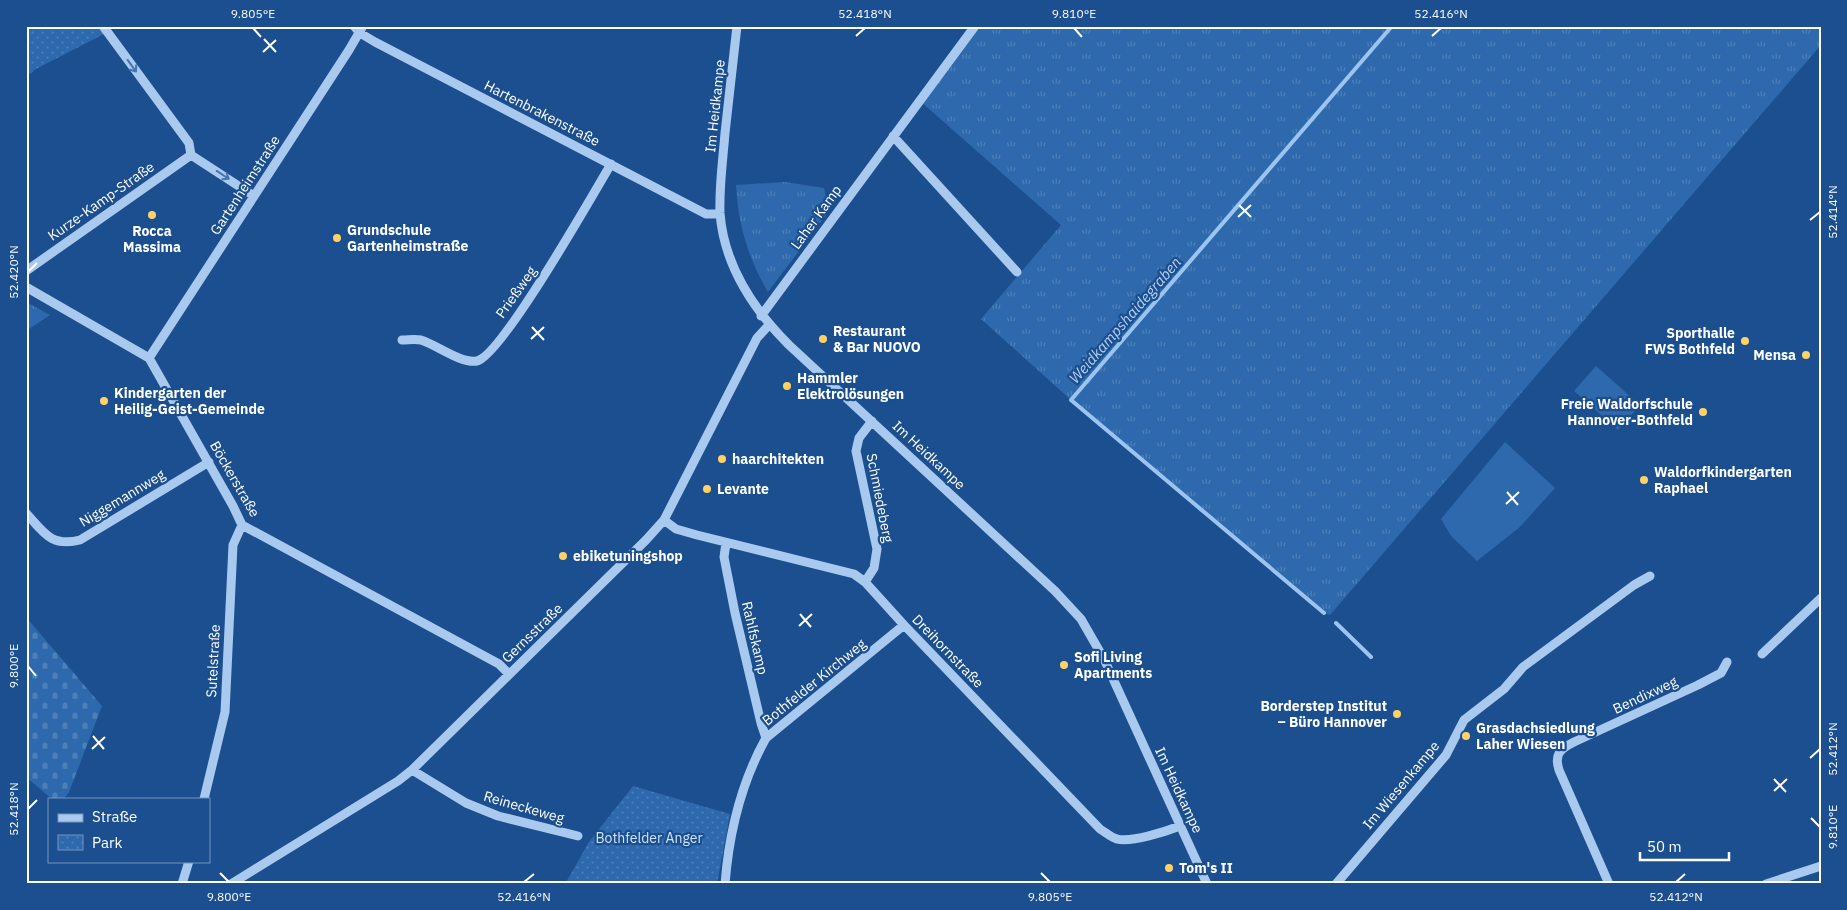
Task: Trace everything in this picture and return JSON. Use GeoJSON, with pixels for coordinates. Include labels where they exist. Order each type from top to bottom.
{"type":"FeatureCollection","features":[{"type":"Feature","properties":{"kind":"street"},"geometry":{"type":"LineString","coordinates":[[103,26],[189,143],[192,155],[254,196]]}},
{"type":"Feature","properties":{"kind":"street","name":"Im Heidkampe"},"geometry":{"type":"LineString","coordinates":[[737,26],[722,163],[720,214],[732,266],[745,292],[769,325],[1062,598],[1080,619],[1106,664],[1207,884]]}},
{"type":"Feature","properties":{"kind":"street","name":"Laher Kamp"},"geometry":{"type":"LineString","coordinates":[[761,316],[975,26]]}},
{"type":"Feature","properties":{"kind":"street","name":"Hartenbrakenstraße"},"geometry":{"type":"LineString","coordinates":[[359,28],[706,214],[720,214]]}},
{"type":"Feature","properties":{"kind":"street","name":"Gartenheimstraße"},"geometry":{"type":"LineString","coordinates":[[149,358],[254,196],[359,28]]}},
{"type":"Feature","properties":{"kind":"street"},"geometry":{"type":"LineString","coordinates":[[893,136],[1017,272]]}},
{"type":"Feature","properties":{"kind":"street","name":"Kurze-Kamp-Straße"},"geometry":{"type":"LineString","coordinates":[[26,271],[192,155]]}},
{"type":"Feature","properties":{"kind":"street","name":"Prießweg"},"geometry":{"type":"LineString","coordinates":[[402,340],[419,340],[464,360],[478,361],[488,354],[523,307],[564,246],[611,164]]}},
{"type":"Feature","properties":{"kind":"street"},"geometry":{"type":"LineString","coordinates":[[26,287],[149,358]]}},
{"type":"Feature","properties":{"kind":"street","name":"Gernsstraße"},"geometry":{"type":"LineString","coordinates":[[230,884],[398,781],[412,770],[664,520],[757,338],[769,325]]}},
{"type":"Feature","properties":{"kind":"street","name":"Böckerstraße"},"geometry":{"type":"LineString","coordinates":[[149,358],[209,462],[242,525],[500,664],[509,674]]}},
{"type":"Feature","properties":{"kind":"street","name":"Schmiedeberg"},"geometry":{"type":"LineString","coordinates":[[865,582],[874,568],[876,549],[856,451],[859,438],[872,421]]}},
{"type":"Feature","properties":{"kind":"street","name":"Niggemannweg"},"geometry":{"type":"LineString","coordinates":[[26,513],[53,540],[66,543],[80,540],[209,462]]}},
{"type":"Feature","properties":{"kind":"street","name":"Dreihornstraße"},"geometry":{"type":"LineString","coordinates":[[664,520],[676,529],[854,574],[865,582],[904,625],[1100,828],[1118,840],[1164,832],[1180,826]]}},
{"type":"Feature","properties":{"kind":"street","name":"Sutelstraße"},"geometry":{"type":"LineString","coordinates":[[204,798],[224,712],[233,545],[242,525]]}},
{"type":"Feature","properties":{"kind":"street","name":"Rahlfskamp"},"geometry":{"type":"LineString","coordinates":[[726,543],[724,557],[735,613],[760,723],[766,738]]}},
{"type":"Feature","properties":{"kind":"street","name":"Im Wiesenkampe"},"geometry":{"type":"LineString","coordinates":[[1336,884],[1446,755],[1464,720],[1504,689],[1523,666],[1634,585],[1650,576]]}},
{"type":"Feature","properties":{"kind":"street"},"geometry":{"type":"LineString","coordinates":[[1762,654],[1821,598]]}},
{"type":"Feature","properties":{"kind":"street","name":"Bothfelder Kirchweg"},"geometry":{"type":"LineString","coordinates":[[725,884],[732,826],[756,757],[766,738],[904,625]]}},
{"type":"Feature","properties":{"kind":"street","name":"Bendixweg"},"geometry":{"type":"LineString","coordinates":[[1609,884],[1559,770],[1556,761],[1558,754],[1563,748],[1698,685],[1720,673],[1727,662]]}},
{"type":"Feature","properties":{"kind":"street","name":"Reineckeweg"},"geometry":{"type":"LineString","coordinates":[[412,770],[466,803],[482,810],[498,816],[578,836]]}},
{"type":"Feature","properties":{"kind":"street"},"geometry":{"type":"LineString","coordinates":[[182,884],[189,862]]}},
{"type":"Feature","properties":{"kind":"street"},"geometry":{"type":"LineString","coordinates":[[1766,884],[1821,866]]}},
{"type":"Feature","properties":{"kind":"green space"},"geometry":{"type":"Polygon","coordinates":[[[26,26],[98,26],[104,34],[36,69],[26,77],[26,26]]]}},
{"type":"Feature","properties":{"kind":"green space"},"geometry":{"type":"Polygon","coordinates":[[[975,26],[1821,26],[1821,45],[1330,615],[1324,613],[1071,400],[981,319],[1061,225],[920,101],[975,26]]]}},
{"type":"Feature","properties":{"kind":"green space"},"geometry":{"type":"Polygon","coordinates":[[[785,182],[824,188],[829,211],[768,292],[745,240],[739,213],[736,185],[785,182]]]}},
{"type":"Feature","properties":{"kind":"green space"},"geometry":{"type":"Polygon","coordinates":[[[26,302],[50,315],[26,331],[26,302]]]}},
{"type":"Feature","properties":{"kind":"green space"},"geometry":{"type":"Polygon","coordinates":[[[1596,366],[1640,405],[1618,430],[1574,391],[1596,366]]]}},
{"type":"Feature","properties":{"kind":"green space"},"geometry":{"type":"Polygon","coordinates":[[[1505,442],[1555,488],[1520,527],[1477,561],[1451,536],[1441,519],[1505,442]]]}},
{"type":"Feature","properties":{"kind":"green space"},"geometry":{"type":"Polygon","coordinates":[[[26,617],[102,706],[69,792],[65,798],[51,798],[26,777],[26,617]]]}},
{"type":"Feature","properties":{"kind":"green space","name":"Bothfelder Anger"},"geometry":{"type":"Polygon","coordinates":[[[633,786],[730,814],[717,884],[565,884],[589,842],[633,786]]]}},
{"type":"Feature","properties":{"kind":"waterway","name":"Weidkampshaidegraben"},"geometry":{"type":"LineString","coordinates":[[1324,613],[1071,400],[1392,26]]}},
{"type":"Feature","properties":{"kind":"waterway","name":"Weidkampshaidegraben"},"geometry":{"type":"LineString","coordinates":[[1336,623],[1371,657]]}},
{"type":"Feature","properties":{"kind":"place","name":"Rocca Massima"},"geometry":{"type":"Point","coordinates":[152,215]}},
{"type":"Feature","properties":{"kind":"place","name":"Grundschule Gartenheimstraße"},"geometry":{"type":"Point","coordinates":[337,238]}},
{"type":"Feature","properties":{"kind":"place","name":"Restaurant & Bar NUOVO"},"geometry":{"type":"Point","coordinates":[823,339]}},
{"type":"Feature","properties":{"kind":"place","name":"Sporthalle FWS Bothfeld"},"geometry":{"type":"Point","coordinates":[1745,341]}},
{"type":"Feature","properties":{"kind":"place","name":"Mensa"},"geometry":{"type":"Point","coordinates":[1806,355]}},
{"type":"Feature","properties":{"kind":"place","name":"Hammler Elektrolösungen"},"geometry":{"type":"Point","coordinates":[787,386]}},
{"type":"Feature","properties":{"kind":"place","name":"Kindergarten der Heilig-Geist-Gemeinde"},"geometry":{"type":"Point","coordinates":[104,401]}},
{"type":"Feature","properties":{"kind":"place","name":"Freie Waldorfschule Hannover-Bothfeld"},"geometry":{"type":"Point","coordinates":[1703,412]}},
{"type":"Feature","properties":{"kind":"place","name":"haarchitekten"},"geometry":{"type":"Point","coordinates":[722,459]}},
{"type":"Feature","properties":{"kind":"place","name":"Waldorfkindergarten Raphael"},"geometry":{"type":"Point","coordinates":[1644,480]}},
{"type":"Feature","properties":{"kind":"place","name":"Levante"},"geometry":{"type":"Point","coordinates":[707,489]}},
{"type":"Feature","properties":{"kind":"place","name":"ebiketuningshop"},"geometry":{"type":"Point","coordinates":[563,556]}},
{"type":"Feature","properties":{"kind":"place","name":"Sofi Living Apartments"},"geometry":{"type":"Point","coordinates":[1064,665]}},
{"type":"Feature","properties":{"kind":"place","name":"Borderstep Institut – Büro Hannover"},"geometry":{"type":"Point","coordinates":[1397,714]}},
{"type":"Feature","properties":{"kind":"place","name":"Grasdachsiedlung Laher Wiesen"},"geometry":{"type":"Point","coordinates":[1466,736]}},
{"type":"Feature","properties":{"kind":"place","name":"Tom's II"},"geometry":{"type":"Point","coordinates":[1169,868]}}]}
